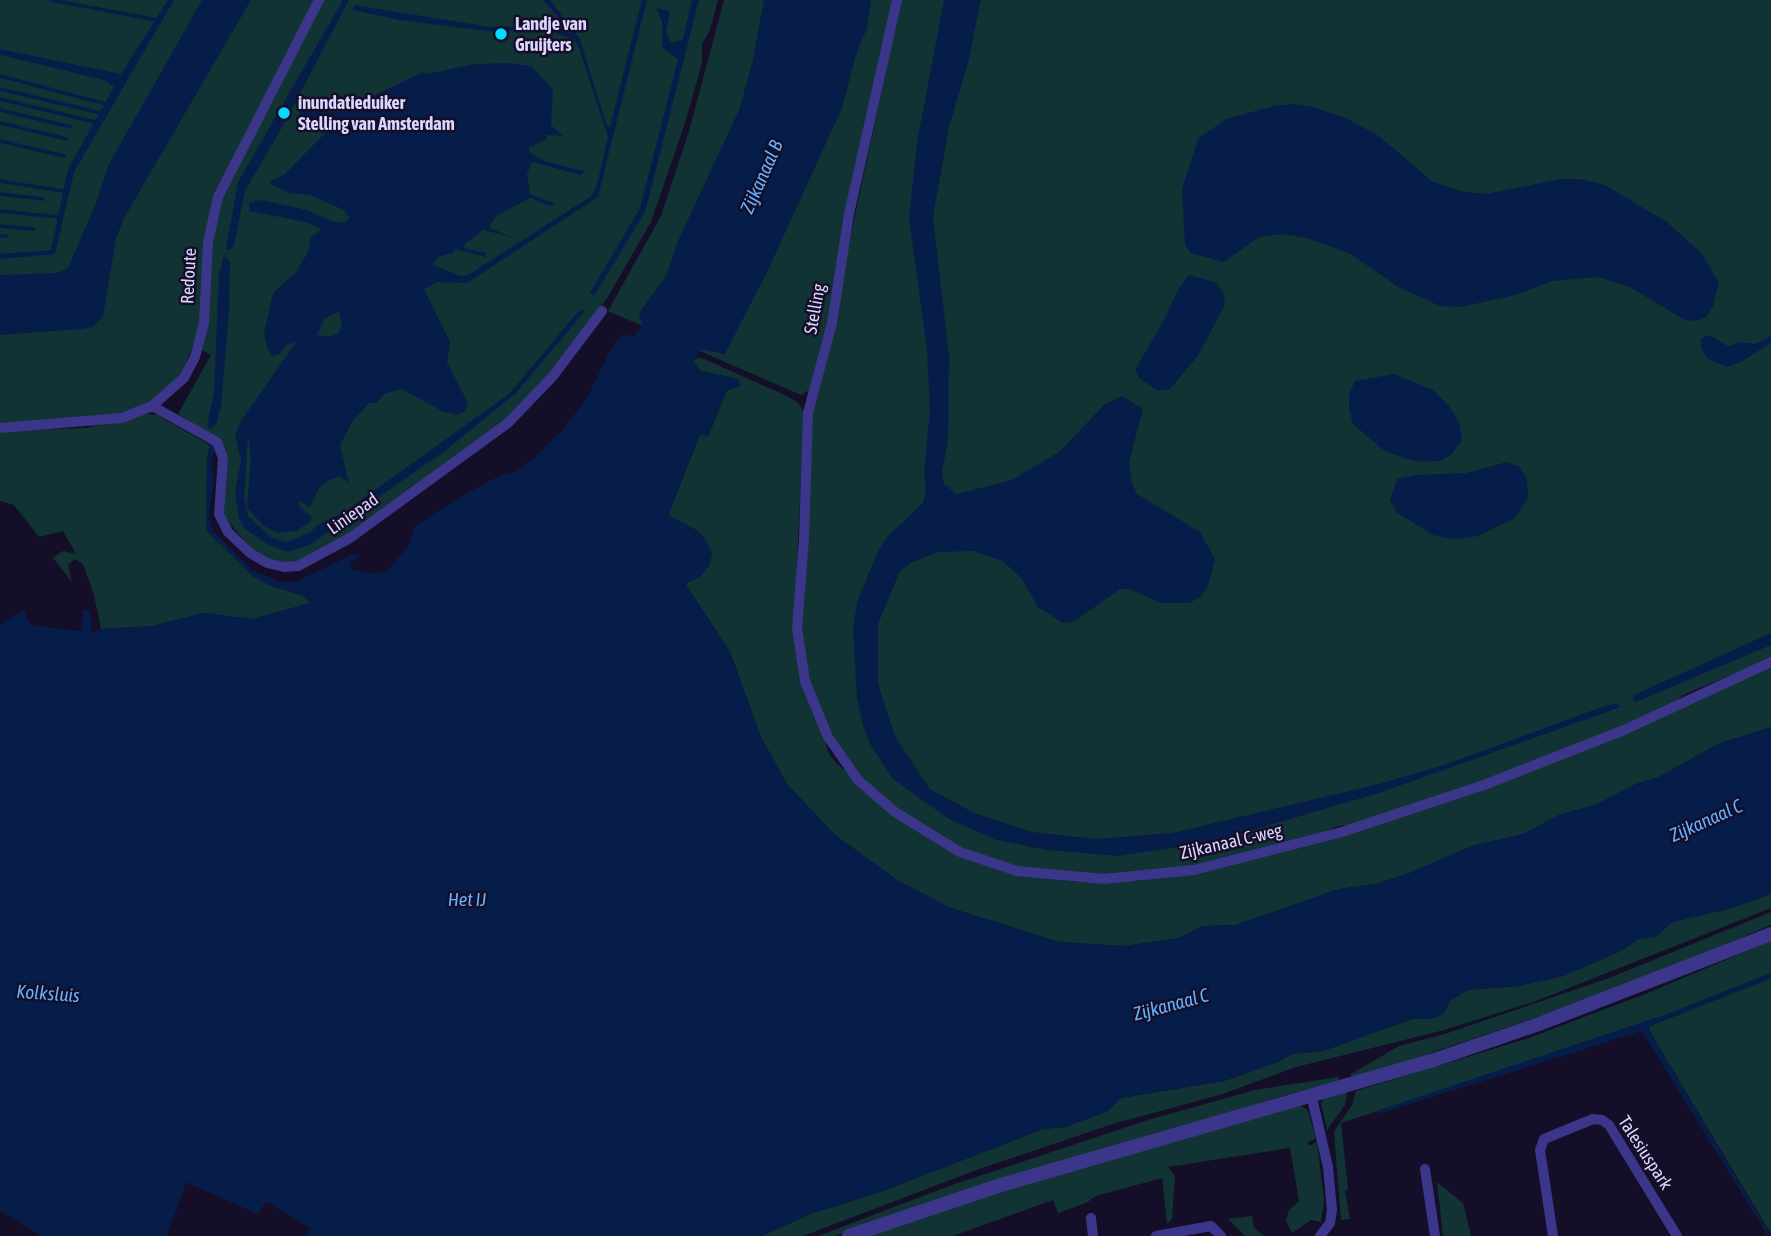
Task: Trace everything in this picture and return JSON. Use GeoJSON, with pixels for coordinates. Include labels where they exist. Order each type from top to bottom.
{"type":"FeatureCollection","features":[{"type":"Feature","properties":{"kind":"street","name":"Redoute"},"geometry":{"type":"LineString","coordinates":[[0,428],[111,420],[152,406],[178,384],[195,357],[204,323],[208,242],[218,197],[320,0]]}},
{"type":"Feature","properties":{"kind":"street","name":"Stelling"},"geometry":{"type":"LineString","coordinates":[[797,628],[810,403],[830,334],[849,214],[897,0]]}},
{"type":"Feature","properties":{"kind":"street","name":"Liniepad"},"geometry":{"type":"LineString","coordinates":[[152,406],[208,435],[220,447],[223,458],[218,507],[221,521],[228,532],[250,553],[267,563],[298,566],[350,538],[508,423],[547,383],[602,312]]}},
{"type":"Feature","properties":{"kind":"street","name":"Zijkanaal C-weg"},"geometry":{"type":"LineString","coordinates":[[797,628],[801,667],[820,722],[847,766],[879,799],[935,839],[973,858],[1024,872],[1089,879],[1150,876],[1213,866],[1406,812],[1561,756],[1771,662]]}},
{"type":"Feature","properties":{"kind":"street"},"geometry":{"type":"LineString","coordinates":[[849,1236],[1001,1185],[1312,1098],[1539,1024],[1771,934]]}},
{"type":"Feature","properties":{"kind":"street"},"geometry":{"type":"LineString","coordinates":[[1312,1098],[1326,1155],[1332,1210],[1330,1223],[1320,1236]]}},
{"type":"Feature","properties":{"kind":"street","name":"Talesiuspark"},"geometry":{"type":"LineString","coordinates":[[1553,1236],[1540,1150],[1544,1139],[1593,1119],[1602,1120],[1609,1125],[1677,1236]]}},
{"type":"Feature","properties":{"kind":"street"},"geometry":{"type":"LineString","coordinates":[[1425,1169],[1435,1236]]}},
{"type":"Feature","properties":{"kind":"street"},"geometry":{"type":"LineString","coordinates":[[1091,1218],[1093,1236]]}},
{"type":"Feature","properties":{"kind":"street"},"geometry":{"type":"LineString","coordinates":[[1156,1236],[1211,1226],[1221,1236]]}},
{"type":"Feature","properties":{"kind":"green space"},"geometry":{"type":"Polygon","coordinates":[[[0,0],[316,0],[213,198],[205,235],[200,326],[182,374],[154,401],[120,416],[0,426],[0,0]]]}},
{"type":"Feature","properties":{"kind":"green space"},"geometry":{"type":"Polygon","coordinates":[[[323,0],[718,0],[710,30],[702,44],[702,63],[685,123],[651,222],[606,300],[530,397],[516,412],[338,541],[298,562],[275,562],[251,549],[224,516],[226,453],[222,442],[178,414],[211,355],[201,350],[218,203],[323,0]]]}},
{"type":"Feature","properties":{"kind":"green space"},"geometry":{"type":"Polygon","coordinates":[[[724,0],[894,0],[832,305],[811,389],[801,395],[608,311],[661,216],[689,131],[724,0]]]}},
{"type":"Feature","properties":{"kind":"green space"},"geometry":{"type":"Polygon","coordinates":[[[901,0],[1771,0],[1771,659],[1687,693],[1670,705],[1514,771],[1351,825],[1338,826],[1320,834],[1206,864],[1114,877],[1027,869],[989,860],[948,842],[874,792],[842,755],[809,684],[801,641],[810,427],[901,0]]]}},
{"type":"Feature","properties":{"kind":"green space"},"geometry":{"type":"Polygon","coordinates":[[[691,358],[702,358],[789,397],[798,403],[804,412],[794,629],[828,752],[835,762],[905,822],[1020,874],[1076,882],[1139,881],[1426,809],[1771,666],[1771,727],[1718,744],[1657,778],[1638,783],[1595,805],[1559,815],[1523,834],[1472,846],[1410,873],[1375,884],[1339,889],[1236,925],[1202,926],[1179,938],[1125,946],[1059,942],[951,908],[900,882],[835,835],[787,784],[761,737],[730,652],[685,583],[668,516],[700,434],[708,436],[727,390],[741,386],[738,379],[700,371],[691,358]]]}},
{"type":"Feature","properties":{"kind":"green space"},"geometry":{"type":"Polygon","coordinates":[[[147,414],[157,415],[210,445],[207,457],[206,530],[254,577],[303,596],[311,603],[252,619],[204,613],[152,626],[101,629],[94,595],[83,564],[75,559],[68,565],[72,582],[53,558],[63,551],[76,554],[63,531],[39,537],[14,505],[0,501],[0,431],[87,428],[147,414]]]}},
{"type":"Feature","properties":{"kind":"green space"},"geometry":{"type":"Polygon","coordinates":[[[1771,894],[1771,908],[1536,1001],[1444,1030],[1296,1067],[1223,1094],[1116,1123],[979,1169],[803,1236],[762,1236],[810,1214],[883,1191],[1043,1129],[1065,1127],[1108,1111],[1121,1098],[1224,1081],[1278,1062],[1292,1054],[1323,1051],[1412,1019],[1430,1019],[1443,1014],[1450,1001],[1467,990],[1518,986],[1563,976],[1621,951],[1639,938],[1656,937],[1672,922],[1728,909],[1771,894]]]}},
{"type":"Feature","properties":{"kind":"green space"},"geometry":{"type":"Polygon","coordinates":[[[1771,912],[1771,925],[1669,968],[1593,998],[1351,1080],[1351,1074],[1399,1046],[1445,1034],[1609,978],[1771,912]]]}},
{"type":"Feature","properties":{"kind":"green space"},"geometry":{"type":"Polygon","coordinates":[[[1771,941],[1771,973],[1643,1024],[1341,1123],[1348,1189],[1345,1191],[1350,1219],[1341,1220],[1334,1132],[1352,1105],[1356,1091],[1526,1039],[1645,994],[1771,941]]]}},
{"type":"Feature","properties":{"kind":"green space"},"geometry":{"type":"Polygon","coordinates":[[[1771,978],[1771,1234],[1649,1030],[1650,1026],[1771,978]]]}},
{"type":"Feature","properties":{"kind":"green space"},"geometry":{"type":"Polygon","coordinates":[[[1338,1077],[1341,1082],[1292,1093],[834,1236],[818,1236],[949,1186],[1148,1120],[1255,1090],[1338,1077]]]}},
{"type":"Feature","properties":{"kind":"green space"},"geometry":{"type":"Polygon","coordinates":[[[1347,1092],[1345,1105],[1327,1130],[1321,1103],[1325,1098],[1347,1092]]]}},
{"type":"Feature","properties":{"kind":"green space"},"geometry":{"type":"Polygon","coordinates":[[[1300,1105],[1308,1111],[1316,1138],[1308,1142],[1309,1146],[1317,1142],[1324,1200],[1321,1222],[1311,1220],[1292,1233],[1286,1221],[1289,1210],[1299,1201],[1290,1148],[1168,1167],[1175,1176],[1172,1219],[1167,1224],[1162,1178],[1096,1196],[1086,1203],[1058,1213],[1053,1200],[953,1236],[861,1236],[1079,1167],[1300,1105]]]}},
{"type":"Feature","properties":{"kind":"green space"},"geometry":{"type":"Polygon","coordinates":[[[1437,1182],[1463,1203],[1471,1236],[1443,1236],[1437,1182]]]}},
{"type":"Feature","properties":{"kind":"green space"},"geometry":{"type":"Polygon","coordinates":[[[1252,1216],[1254,1228],[1264,1236],[1245,1236],[1228,1219],[1252,1216]]]}},
{"type":"Feature","properties":{"kind":"water"},"geometry":{"type":"Polygon","coordinates":[[[168,0],[174,0],[74,172],[55,254],[0,259],[0,254],[51,250],[68,169],[114,87],[104,80],[0,55],[0,49],[121,74],[168,0]]]}},
{"type":"Feature","properties":{"kind":"water"},"geometry":{"type":"Polygon","coordinates":[[[202,0],[251,0],[124,218],[116,239],[103,317],[93,327],[0,335],[0,275],[57,273],[68,268],[96,203],[109,164],[202,0]]]}},
{"type":"Feature","properties":{"kind":"water"},"geometry":{"type":"Polygon","coordinates":[[[343,0],[349,0],[284,124],[245,191],[234,245],[230,250],[226,249],[238,182],[343,0]]]}},
{"type":"Feature","properties":{"kind":"water"},"geometry":{"type":"Polygon","coordinates":[[[543,0],[550,0],[580,39],[606,124],[610,127],[642,0],[647,0],[598,197],[467,283],[438,282],[424,289],[450,342],[447,362],[468,403],[464,412],[457,415],[442,411],[402,389],[384,394],[377,403],[369,403],[352,422],[340,445],[349,484],[340,476],[327,481],[319,488],[310,507],[299,501],[300,507],[312,517],[310,522],[296,531],[278,533],[264,526],[247,508],[251,458],[248,436],[244,498],[248,516],[272,538],[286,542],[309,533],[319,524],[346,511],[510,393],[576,314],[582,309],[584,312],[516,393],[445,451],[311,544],[288,552],[267,544],[244,528],[239,518],[235,491],[241,460],[235,435],[241,421],[296,342],[286,345],[280,354],[272,356],[268,351],[264,333],[273,293],[296,272],[308,252],[311,237],[322,229],[306,222],[249,211],[249,203],[261,200],[307,210],[331,221],[346,223],[349,217],[344,210],[310,195],[289,193],[271,184],[270,181],[284,175],[329,129],[325,124],[298,118],[301,110],[340,112],[423,72],[426,74],[476,64],[507,63],[531,66],[553,89],[551,125],[563,136],[547,135],[547,139],[529,147],[529,152],[544,161],[584,171],[581,175],[532,162],[527,174],[530,194],[555,204],[550,206],[530,198],[498,215],[490,228],[512,237],[483,230],[465,244],[464,248],[485,253],[486,257],[455,249],[453,253],[438,257],[433,265],[461,276],[468,275],[590,197],[596,188],[608,137],[578,45],[573,39],[540,28],[495,32],[399,20],[353,10],[354,5],[490,27],[549,25],[573,34],[543,0]],[[339,312],[325,318],[317,335],[329,337],[339,333],[342,323],[339,312]]]}},
{"type":"Feature","properties":{"kind":"water"},"geometry":{"type":"Polygon","coordinates":[[[692,0],[699,0],[645,212],[594,296],[590,293],[640,208],[678,59],[662,47],[662,21],[656,8],[668,10],[670,13],[666,32],[670,42],[675,42],[683,39],[692,0]]]}},
{"type":"Feature","properties":{"kind":"water","name":"Het IJ"},"geometry":{"type":"Polygon","coordinates":[[[764,0],[871,0],[867,29],[858,48],[842,108],[769,268],[725,354],[701,349],[696,360],[691,358],[700,371],[738,379],[741,386],[727,390],[708,437],[700,434],[668,515],[695,529],[704,537],[712,552],[710,565],[700,577],[685,584],[730,652],[761,737],[787,784],[835,835],[900,882],[951,908],[1059,942],[1125,946],[1179,938],[1202,926],[1236,925],[1339,889],[1375,884],[1410,873],[1472,846],[1523,834],[1559,815],[1595,805],[1638,783],[1657,778],[1718,744],[1771,727],[1771,894],[1728,909],[1672,922],[1656,937],[1639,939],[1621,951],[1563,976],[1518,986],[1467,990],[1450,1001],[1443,1014],[1430,1019],[1412,1019],[1323,1051],[1292,1054],[1278,1062],[1224,1081],[1121,1098],[1108,1111],[1065,1127],[1043,1129],[883,1191],[810,1214],[762,1236],[306,1236],[310,1228],[266,1201],[258,1214],[186,1182],[167,1236],[42,1236],[0,1211],[0,624],[24,610],[30,625],[77,631],[82,630],[83,610],[90,610],[91,631],[96,632],[101,629],[152,626],[204,613],[252,619],[311,603],[303,596],[268,585],[250,574],[206,530],[207,457],[210,448],[207,441],[216,446],[211,462],[214,478],[209,518],[214,532],[253,571],[281,582],[295,582],[354,554],[359,557],[349,563],[351,569],[370,574],[387,571],[408,547],[415,526],[464,495],[501,475],[517,471],[533,459],[558,435],[586,400],[612,347],[623,334],[634,337],[642,325],[639,313],[667,274],[678,241],[739,110],[752,64],[764,0]]]}},
{"type":"Feature","properties":{"kind":"water"},"geometry":{"type":"Polygon","coordinates":[[[944,0],[981,0],[968,63],[949,127],[933,217],[949,356],[948,440],[942,472],[944,484],[957,494],[1012,480],[1059,452],[1104,405],[1122,396],[1143,409],[1129,462],[1132,483],[1137,494],[1200,532],[1215,559],[1208,586],[1201,596],[1190,603],[1161,603],[1129,589],[1120,589],[1075,621],[1063,623],[1038,607],[1022,579],[1003,561],[973,551],[938,552],[911,563],[900,571],[878,624],[878,683],[895,737],[930,789],[974,813],[1032,832],[1096,839],[1172,833],[1379,784],[1450,763],[1599,708],[1616,703],[1621,707],[1379,793],[1215,841],[1119,856],[1048,850],[996,840],[949,819],[893,779],[870,744],[863,725],[857,698],[853,629],[857,602],[877,553],[887,537],[923,503],[926,489],[924,472],[930,410],[927,350],[909,218],[917,143],[944,0]]]}},
{"type":"Feature","properties":{"kind":"water"},"geometry":{"type":"Polygon","coordinates":[[[1274,106],[1309,106],[1346,118],[1379,136],[1433,182],[1460,191],[1486,194],[1561,179],[1580,179],[1605,185],[1667,222],[1701,253],[1719,282],[1713,306],[1706,317],[1697,321],[1685,320],[1630,287],[1598,277],[1553,281],[1515,295],[1461,307],[1440,306],[1398,287],[1351,254],[1307,238],[1283,234],[1259,237],[1224,262],[1190,253],[1185,244],[1182,189],[1198,139],[1226,119],[1274,106]]]}},
{"type":"Feature","properties":{"kind":"water"},"geometry":{"type":"Polygon","coordinates":[[[224,256],[230,261],[229,313],[221,406],[216,424],[210,429],[207,426],[214,392],[219,275],[224,256]]]}},
{"type":"Feature","properties":{"kind":"water"},"geometry":{"type":"Polygon","coordinates":[[[1189,275],[1215,282],[1223,292],[1225,305],[1197,357],[1170,389],[1158,391],[1139,378],[1135,370],[1179,288],[1189,275]]]}},
{"type":"Feature","properties":{"kind":"water"},"geometry":{"type":"Polygon","coordinates":[[[1709,335],[1728,346],[1740,342],[1755,344],[1771,336],[1771,343],[1741,362],[1726,367],[1707,358],[1701,348],[1701,339],[1709,335]]]}},
{"type":"Feature","properties":{"kind":"water"},"geometry":{"type":"Polygon","coordinates":[[[1394,374],[1433,390],[1449,406],[1459,422],[1462,440],[1452,454],[1440,461],[1422,462],[1403,458],[1382,449],[1353,424],[1349,394],[1355,381],[1394,374]]]}},
{"type":"Feature","properties":{"kind":"water"},"geometry":{"type":"Polygon","coordinates":[[[1507,462],[1520,467],[1527,480],[1528,498],[1515,518],[1478,536],[1455,539],[1433,535],[1396,512],[1390,500],[1397,479],[1418,475],[1466,473],[1507,462]]]}},
{"type":"Feature","properties":{"kind":"water"},"geometry":{"type":"Polygon","coordinates":[[[1771,633],[1771,645],[1636,702],[1633,700],[1634,695],[1771,633]]]}},
{"type":"Feature","properties":{"kind":"water"},"geometry":{"type":"Polygon","coordinates":[[[1771,973],[1771,978],[1650,1026],[1649,1030],[1771,1236],[1768,1236],[1642,1031],[1378,1114],[1377,1111],[1682,1009],[1771,973]]]}},
{"type":"Feature","properties":{"kind":"waterway"},"geometry":{"type":"LineString","coordinates":[[51,0],[157,20]]}},
{"type":"Feature","properties":{"kind":"waterway"},"geometry":{"type":"LineString","coordinates":[[0,76],[106,104]]}},
{"type":"Feature","properties":{"kind":"waterway"},"geometry":{"type":"LineString","coordinates":[[0,89],[101,113]]}},
{"type":"Feature","properties":{"kind":"waterway"},"geometry":{"type":"LineString","coordinates":[[0,99],[95,122]]}},
{"type":"Feature","properties":{"kind":"waterway"},"geometry":{"type":"LineString","coordinates":[[0,110],[71,127]]}},
{"type":"Feature","properties":{"kind":"waterway"},"geometry":{"type":"LineString","coordinates":[[0,123],[67,139]]}},
{"type":"Feature","properties":{"kind":"waterway"},"geometry":{"type":"LineString","coordinates":[[0,141],[64,156]]}},
{"type":"Feature","properties":{"kind":"waterway"},"geometry":{"type":"LineString","coordinates":[[0,181],[63,191]]}},
{"type":"Feature","properties":{"kind":"waterway"},"geometry":{"type":"LineString","coordinates":[[0,194],[43,199]]}},
{"type":"Feature","properties":{"kind":"waterway"},"geometry":{"type":"LineString","coordinates":[[0,211],[58,217]]}},
{"type":"Feature","properties":{"kind":"waterway"},"geometry":{"type":"LineString","coordinates":[[0,226],[33,229]]}},
{"type":"Feature","properties":{"kind":"waterway"},"geometry":{"type":"LineString","coordinates":[[0,236],[6,236]]}},
{"type":"Feature","properties":{"kind":"place","name":"Landje van Gruijters"},"geometry":{"type":"Point","coordinates":[501,34]}},
{"type":"Feature","properties":{"kind":"place","name":"inundatieduiker Stelling van Amsterdam"},"geometry":{"type":"Point","coordinates":[284,113]}},
{"type":"Feature","properties":{"kind":"water label","name":"Zijkanaal B"},"geometry":{"type":"Point","coordinates":[762,177]}},
{"type":"Feature","properties":{"kind":"water label","name":"Zijkanaal C"},"geometry":{"type":"Point","coordinates":[1706,821]}},
{"type":"Feature","properties":{"kind":"water label","name":"Kolksluis"},"geometry":{"type":"Point","coordinates":[48,994]}},
{"type":"Feature","properties":{"kind":"water label","name":"Zijkanaal C"},"geometry":{"type":"Point","coordinates":[1171,1005]}}]}
